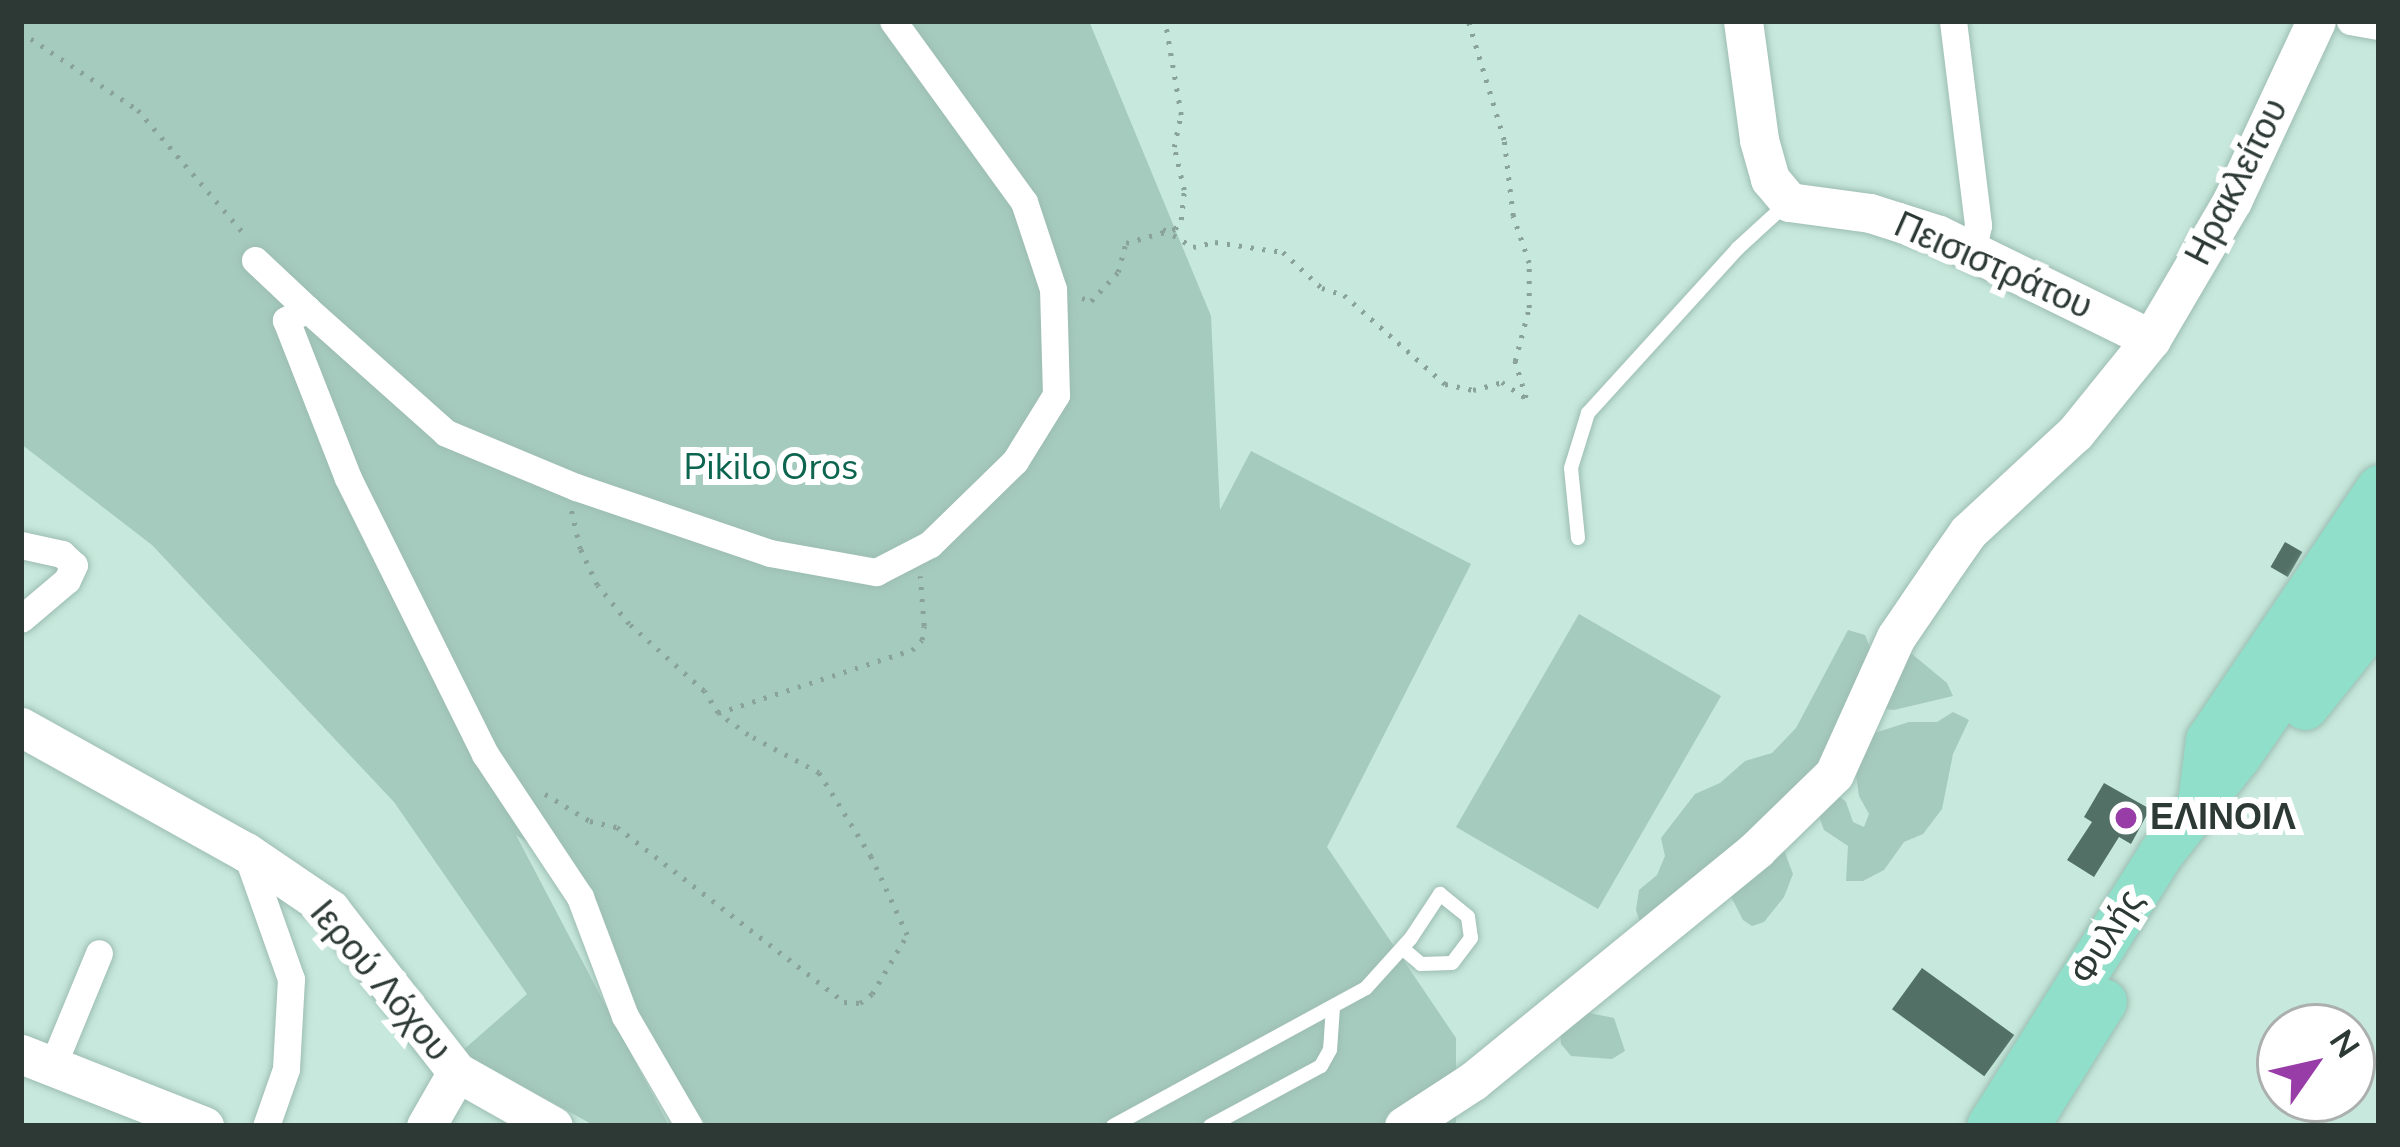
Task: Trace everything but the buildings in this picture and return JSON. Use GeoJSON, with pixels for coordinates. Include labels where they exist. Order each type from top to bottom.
{"type":"FeatureCollection","features":[{"type":"Feature","properties":{"kind":"main road"},"geometry":{"type":"LineString","coordinates":[[2200,803],[2208,740],[2379,487]]}},
{"type":"Feature","properties":{"kind":"main road","name":"Φυλής"},"geometry":{"type":"LineString","coordinates":[[1989,1126],[2160,854],[2238,756],[2379,553]]}},
{"type":"Feature","properties":{"kind":"main road"},"geometry":{"type":"LineString","coordinates":[[2189,864],[2379,615]]}},
{"type":"Feature","properties":{"kind":"main road","name":"Φυλής"},"geometry":{"type":"LineString","coordinates":[[2026,1126],[2189,864],[2238,756]]}},
{"type":"Feature","properties":{"kind":"street"},"geometry":{"type":"LineString","coordinates":[[255,260],[446,434],[576,487],[770,553],[876,572],[930,544],[1015,461],[1056,394],[1053,290],[1024,202],[893,21]]}},
{"type":"Feature","properties":{"kind":"street"},"geometry":{"type":"LineString","coordinates":[[1743,21],[1780,190]]}},
{"type":"Feature","properties":{"kind":"street"},"geometry":{"type":"LineString","coordinates":[[1953,21],[1978,225],[1973,249]]}},
{"type":"Feature","properties":{"kind":"street","name":"Ηρακλείτου"},"geometry":{"type":"LineString","coordinates":[[1404,1126],[1473,1081],[1811,800],[1846,755],[1896,637],[1969,532],[2075,433],[2151,339],[2232,201],[2316,21]]}},
{"type":"Feature","properties":{"kind":"street"},"geometry":{"type":"LineString","coordinates":[[2350,21],[2379,26]]}},
{"type":"Feature","properties":{"kind":"street","name":"Πεισιστράτου"},"geometry":{"type":"LineString","coordinates":[[1780,190],[1870,213],[1973,249],[2151,339]]}},
{"type":"Feature","properties":{"kind":"street"},"geometry":{"type":"LineString","coordinates":[[307,309],[286,320],[348,478],[485,754],[580,896],[625,1016],[689,1126]]}},
{"type":"Feature","properties":{"kind":"street"},"geometry":{"type":"LineString","coordinates":[[21,545],[62,554],[74,565],[73,574],[21,619]]}},
{"type":"Feature","properties":{"kind":"street","name":"Ιερού Λόχου"},"geometry":{"type":"LineString","coordinates":[[21,727],[246,852],[330,909],[457,1072],[553,1126]]}},
{"type":"Feature","properties":{"kind":"street"},"geometry":{"type":"LineString","coordinates":[[246,852],[291,979],[286,1069],[266,1126]]}},
{"type":"Feature","properties":{"kind":"street"},"geometry":{"type":"LineString","coordinates":[[99,953],[37,1060],[204,1126]]}},
{"type":"Feature","properties":{"kind":"street"},"geometry":{"type":"LineString","coordinates":[[426,1126],[457,1072]]}},
{"type":"Feature","properties":{"kind":"lane"},"geometry":{"type":"LineString","coordinates":[[1578,538],[1571,468],[1588,413],[1737,249],[1780,190]]}},
{"type":"Feature","properties":{"kind":"lane"},"geometry":{"type":"LineString","coordinates":[[1113,1126],[1366,988],[1403,949],[1440,894],[1468,916],[1471,938],[1452,963],[1421,964],[1403,949]]}},
{"type":"Feature","properties":{"kind":"lane"},"geometry":{"type":"LineString","coordinates":[[1210,1126],[1321,1066],[1330,1050],[1333,1007]]}},
{"type":"Feature","properties":{"kind":"lane"},"geometry":{"type":"LineString","coordinates":[[1129,1118],[1148,1126]]}},
{"type":"Feature","properties":{"kind":"path"},"geometry":{"type":"LineString","coordinates":[[1053,290],[1091,302],[1118,272],[1126,242],[1175,229],[1181,220],[1184,190],[1174,147],[1180,98],[1165,21]]}},
{"type":"Feature","properties":{"kind":"path"},"geometry":{"type":"LineString","coordinates":[[1163,229],[1193,247],[1215,242],[1283,252],[1322,288],[1344,295],[1445,384],[1473,390],[1502,382],[1526,398],[1515,361],[1529,308],[1529,263],[1513,216],[1504,140],[1468,21]]}},
{"type":"Feature","properties":{"kind":"path"},"geometry":{"type":"LineString","coordinates":[[21,32],[138,110],[241,224],[255,260]]}},
{"type":"Feature","properties":{"kind":"path"},"geometry":{"type":"LineString","coordinates":[[513,795],[536,787],[590,821],[617,827],[825,993],[860,1003],[872,994],[907,935],[871,856],[819,772],[748,735],[718,713],[597,585],[580,549],[571,511],[576,487]]}},
{"type":"Feature","properties":{"kind":"path"},"geometry":{"type":"LineString","coordinates":[[718,713],[912,650],[922,640],[924,626],[922,579],[910,554]]}},
{"type":"Feature","properties":{"kind":"green space","name":"Pikilo Oros"},"geometry":{"type":"Polygon","coordinates":[[[21,21],[1089,21],[1211,316],[1220,510],[1251,451],[1471,564],[1327,847],[1456,1038],[1456,1126],[707,1126],[645,1036],[575,877],[516,835],[669,1126],[595,1126],[461,1052],[527,994],[394,802],[152,545],[21,444],[21,21]]]}},
{"type":"Feature","properties":{"kind":"green space"},"geometry":{"type":"Polygon","coordinates":[[[1579,614],[1721,696],[1598,909],[1456,827],[1579,614]]]}},
{"type":"Feature","properties":{"kind":"green space"},"geometry":{"type":"Polygon","coordinates":[[[1848,630],[1865,635],[1872,653],[1820,777],[1642,928],[1636,910],[1639,890],[1657,875],[1665,856],[1661,838],[1695,794],[1720,783],[1745,761],[1772,753],[1796,728],[1848,630]]]}},
{"type":"Feature","properties":{"kind":"green space"},"geometry":{"type":"Polygon","coordinates":[[[1906,649],[1947,683],[1953,696],[1894,710],[1879,708],[1906,649]]]}},
{"type":"Feature","properties":{"kind":"green space"},"geometry":{"type":"Polygon","coordinates":[[[1953,712],[1969,720],[1953,754],[1942,809],[1923,834],[1904,842],[1884,870],[1863,881],[1846,881],[1848,846],[1824,830],[1818,814],[1833,791],[1846,802],[1853,822],[1864,827],[1869,814],[1859,796],[1856,775],[1868,735],[1909,722],[1937,722],[1953,712]]]}},
{"type":"Feature","properties":{"kind":"green space"},"geometry":{"type":"Polygon","coordinates":[[[1782,845],[1793,874],[1784,897],[1764,922],[1752,926],[1743,920],[1727,889],[1782,845]]]}},
{"type":"Feature","properties":{"kind":"green space"},"geometry":{"type":"Polygon","coordinates":[[[1580,1011],[1614,1018],[1625,1051],[1612,1059],[1571,1056],[1561,1044],[1560,1027],[1580,1011]]]}},
{"type":"Feature","properties":{"kind":"place","name":"ΕΛΙΝΟΙΛ"},"geometry":{"type":"Point","coordinates":[2126,818]}}]}
